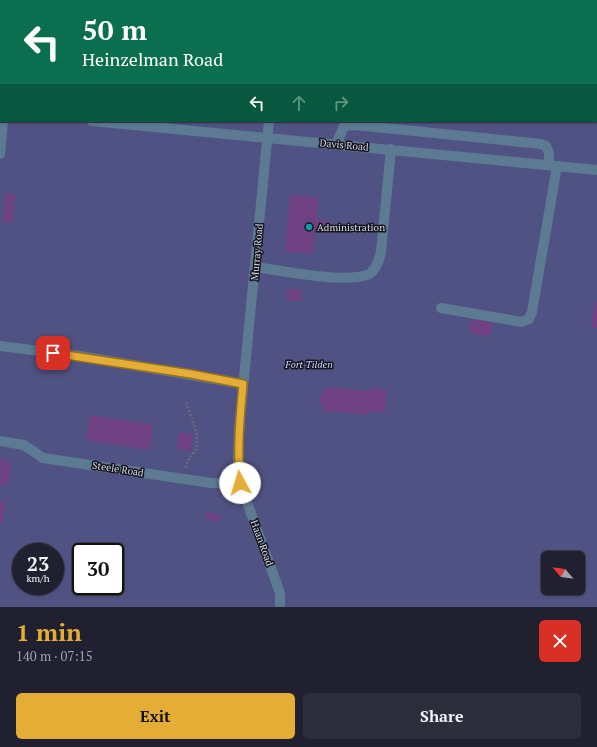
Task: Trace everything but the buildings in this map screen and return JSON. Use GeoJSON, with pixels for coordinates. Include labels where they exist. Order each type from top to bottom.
{"type":"FeatureCollection","features":[{"type":"Feature","properties":{"kind":"street"},"geometry":{"type":"LineString","coordinates":[[0,154],[3,122]]}},
{"type":"Feature","properties":{"kind":"street","name":"Davis Road"},"geometry":{"type":"LineString","coordinates":[[102,122],[597,170]]}},
{"type":"Feature","properties":{"kind":"street","name":"Murray Road"},"geometry":{"type":"LineString","coordinates":[[243,384],[256,267],[269,122]]}},
{"type":"Feature","properties":{"kind":"street"},"geometry":{"type":"LineString","coordinates":[[336,145],[344,126],[355,125],[541,144],[546,146],[553,165],[532,312],[529,319],[522,322],[441,308]]}},
{"type":"Feature","properties":{"kind":"street"},"geometry":{"type":"LineString","coordinates":[[256,267],[344,278],[368,275],[377,266],[381,252],[391,150]]}},
{"type":"Feature","properties":{"kind":"street"},"geometry":{"type":"LineString","coordinates":[[0,346],[80,356],[243,384]]}},
{"type":"Feature","properties":{"kind":"street","name":"Haan Road"},"geometry":{"type":"LineString","coordinates":[[243,384],[238,459],[240,483],[280,593],[280,607]]}},
{"type":"Feature","properties":{"kind":"street","name":"Steele Road"},"geometry":{"type":"LineString","coordinates":[[0,441],[24,445],[43,458],[210,483],[240,483]]}},
{"type":"Feature","properties":{"kind":"path"},"geometry":{"type":"LineString","coordinates":[[184,479],[188,457],[195,451],[197,435],[196,428],[191,421],[186,401]]}},
{"type":"Feature","properties":{"kind":"green space","name":"Fort Tilden"},"geometry":{"type":"Polygon","coordinates":[[[0,122],[597,122],[597,607],[0,607],[0,122]]]}},
{"type":"Feature","properties":{"kind":"place","name":"Administration"},"geometry":{"type":"Point","coordinates":[309,227]}},
{"type":"Feature","properties":{"kind":"route"},"geometry":{"type":"LineString","coordinates":[[53,353],[191,374],[243,384],[238,459],[240,483]]}}]}
